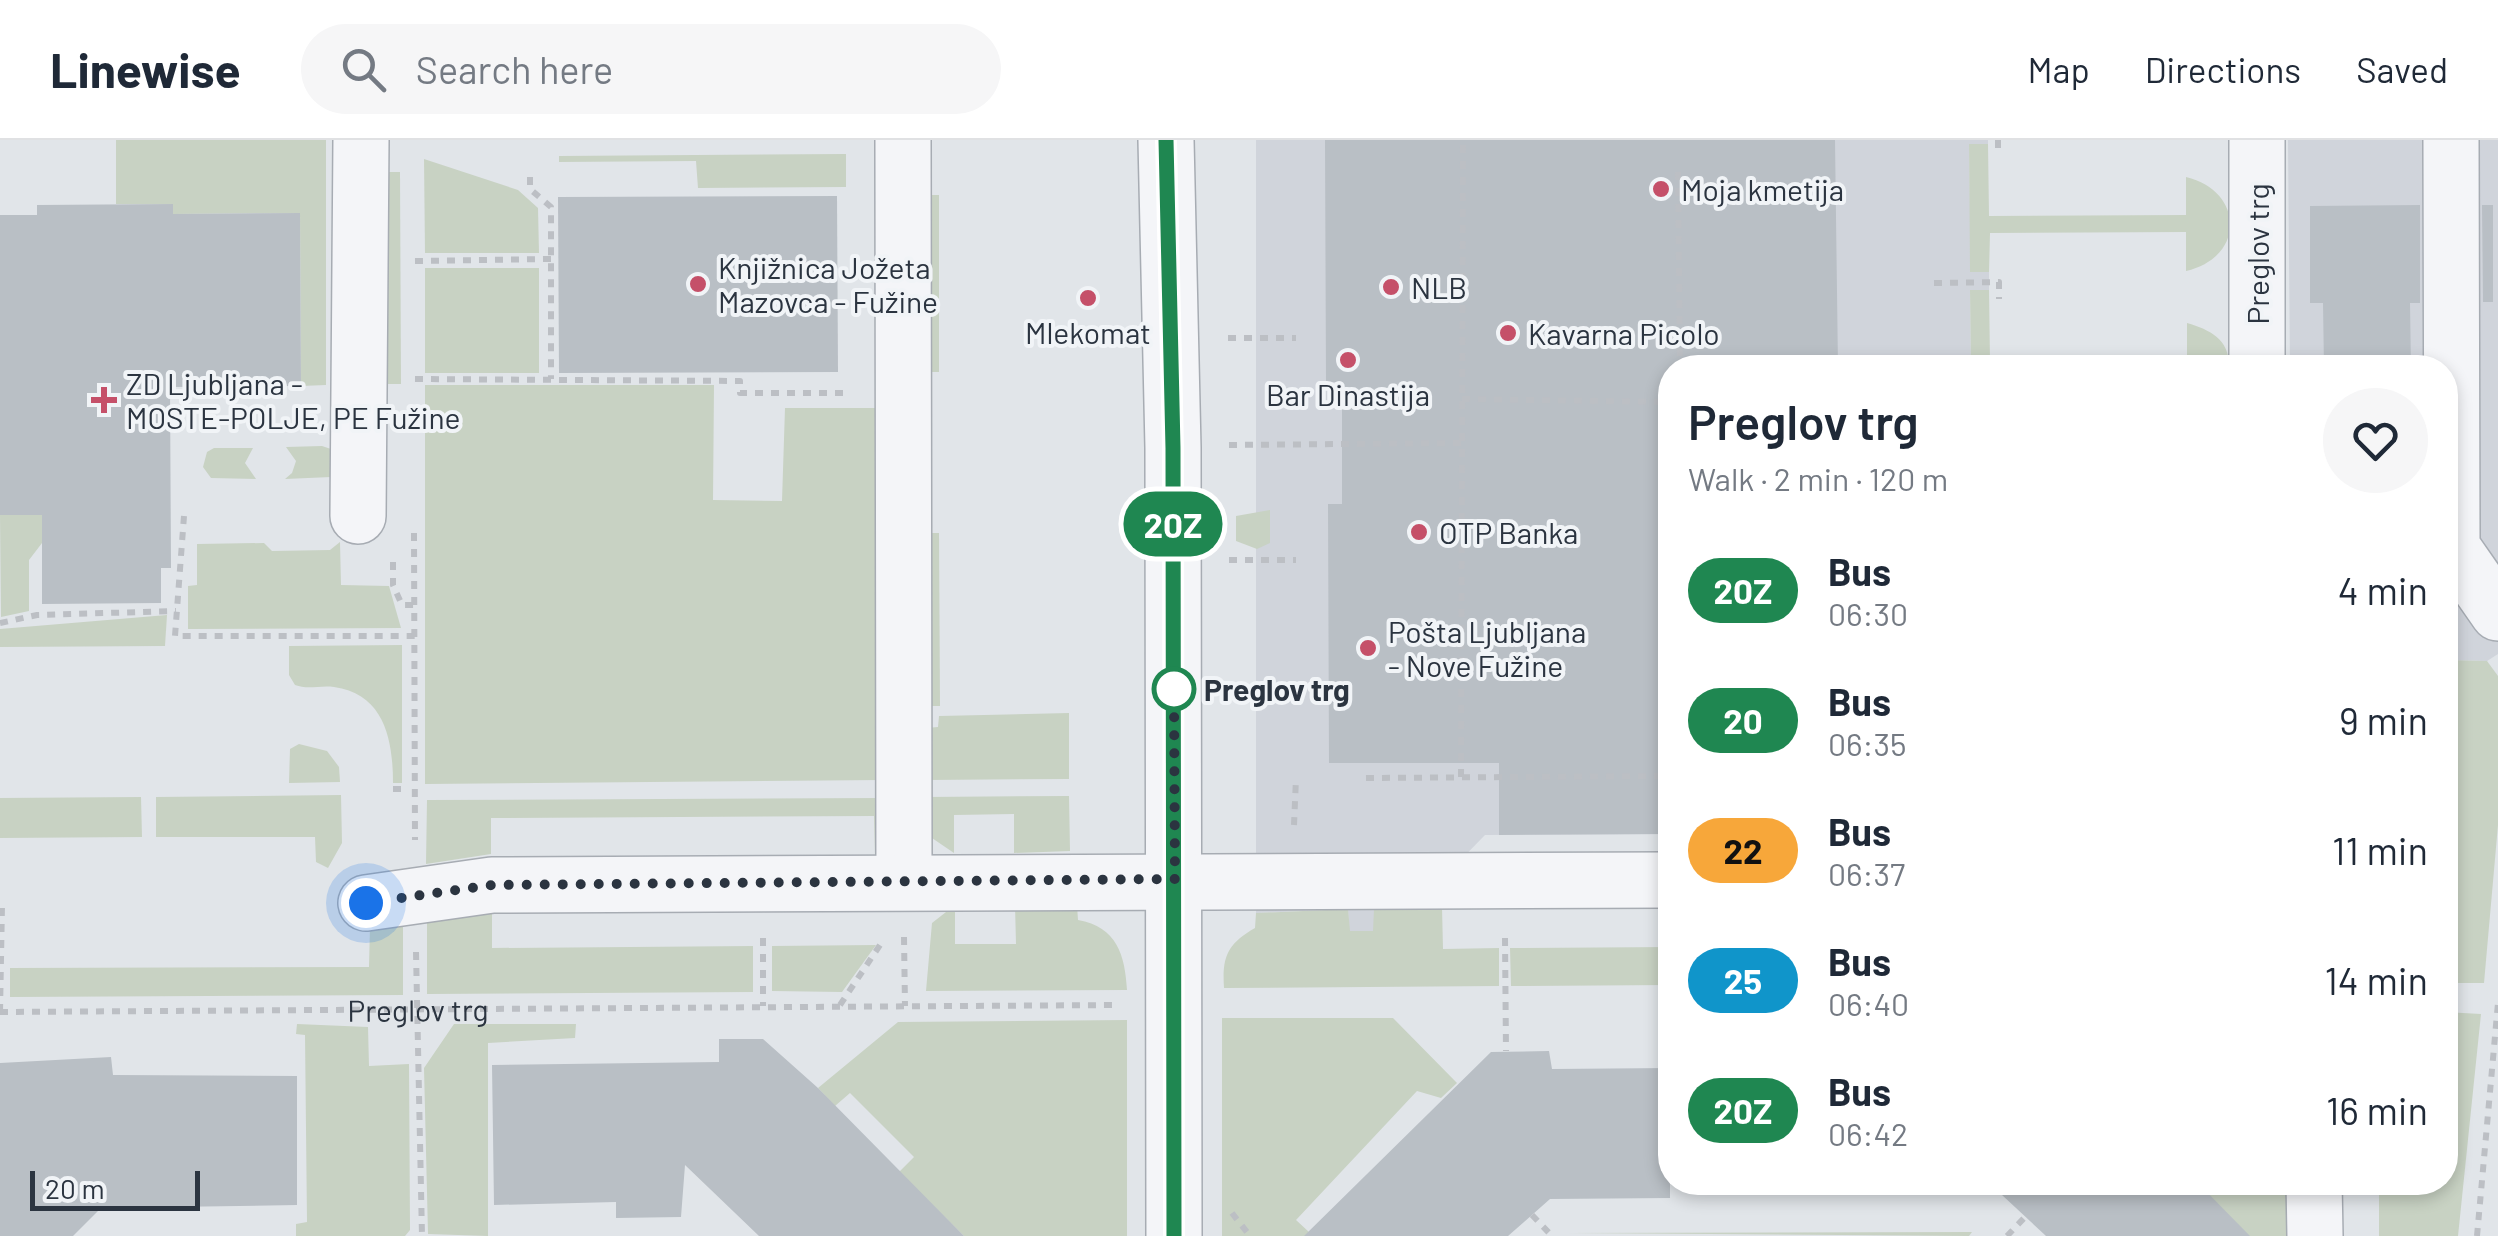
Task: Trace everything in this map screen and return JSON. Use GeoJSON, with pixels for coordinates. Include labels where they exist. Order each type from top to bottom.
{"type":"FeatureCollection","features":[{"type":"Feature","properties":{"kind":"street"},"geometry":{"type":"LineString","coordinates":[[358,516],[361,140]]}},
{"type":"Feature","properties":{"kind":"street"},"geometry":{"type":"LineString","coordinates":[[903,140],[904,882]]}},
{"type":"Feature","properties":{"kind":"street"},"geometry":{"type":"LineString","coordinates":[[1166,140],[1175,879],[1174,1236]]}},
{"type":"Feature","properties":{"kind":"street","name":"Preglov trg"},"geometry":{"type":"LineString","coordinates":[[2256,140],[2257,355]]}},
{"type":"Feature","properties":{"kind":"street"},"geometry":{"type":"LineString","coordinates":[[2451,140],[2452,355]]}},
{"type":"Feature","properties":{"kind":"street"},"geometry":{"type":"LineString","coordinates":[[2458,556],[2498,613]]}},
{"type":"Feature","properties":{"kind":"street"},"geometry":{"type":"LineString","coordinates":[[366,903],[492,885],[1175,879],[1658,880]]}},
{"type":"Feature","properties":{"kind":"street"},"geometry":{"type":"LineString","coordinates":[[2314,1195],[2315,1236]]}},
{"type":"Feature","properties":{"kind":"path"},"geometry":{"type":"LineString","coordinates":[[1462,777],[1463,140]]}},
{"type":"Feature","properties":{"kind":"path"},"geometry":{"type":"LineString","coordinates":[[1998,140],[1998,153]]}},
{"type":"Feature","properties":{"kind":"path"},"geometry":{"type":"LineString","coordinates":[[1678,172],[1680,355]]}},
{"type":"Feature","properties":{"kind":"path"},"geometry":{"type":"LineString","coordinates":[[530,177],[530,188],[551,207],[551,380]]}},
{"type":"Feature","properties":{"kind":"path"},"geometry":{"type":"LineString","coordinates":[[414,260],[551,259]]}},
{"type":"Feature","properties":{"kind":"path"},"geometry":{"type":"LineString","coordinates":[[1934,283],[2000,282],[2000,299]]}},
{"type":"Feature","properties":{"kind":"path"},"geometry":{"type":"LineString","coordinates":[[1212,338],[1296,338]]}},
{"type":"Feature","properties":{"kind":"path"},"geometry":{"type":"LineString","coordinates":[[414,380],[740,376],[740,393],[904,394]]}},
{"type":"Feature","properties":{"kind":"path"},"geometry":{"type":"LineString","coordinates":[[1462,399],[1658,402]]}},
{"type":"Feature","properties":{"kind":"path"},"geometry":{"type":"LineString","coordinates":[[1222,445],[1462,443]]}},
{"type":"Feature","properties":{"kind":"path"},"geometry":{"type":"LineString","coordinates":[[184,516],[175,636],[415,636]]}},
{"type":"Feature","properties":{"kind":"path"},"geometry":{"type":"LineString","coordinates":[[393,556],[393,585],[402,606],[415,606]]}},
{"type":"Feature","properties":{"kind":"path"},"geometry":{"type":"LineString","coordinates":[[1229,560],[1296,560]]}},
{"type":"Feature","properties":{"kind":"path"},"geometry":{"type":"LineString","coordinates":[[0,623],[37,615],[176,611]]}},
{"type":"Feature","properties":{"kind":"path"},"geometry":{"type":"LineString","coordinates":[[1366,778],[1658,776]]}},
{"type":"Feature","properties":{"kind":"path"},"geometry":{"type":"LineString","coordinates":[[1294,833],[1296,778]]}},
{"type":"Feature","properties":{"kind":"path"},"geometry":{"type":"LineString","coordinates":[[393,789],[402,789]]}},
{"type":"Feature","properties":{"kind":"path"},"geometry":{"type":"LineString","coordinates":[[0,1012],[2,905]]}},
{"type":"Feature","properties":{"kind":"path"},"geometry":{"type":"LineString","coordinates":[[415,937],[422,1236]]}},
{"type":"Feature","properties":{"kind":"path"},"geometry":{"type":"LineString","coordinates":[[839,1006],[880,945],[904,944]]}},
{"type":"Feature","properties":{"kind":"path"},"geometry":{"type":"LineString","coordinates":[[763,946],[763,1006]]}},
{"type":"Feature","properties":{"kind":"path"},"geometry":{"type":"LineString","coordinates":[[1505,1002],[1506,1051]]}},
{"type":"Feature","properties":{"kind":"path"},"geometry":{"type":"LineString","coordinates":[[2476,1236],[2498,1003]]}},
{"type":"Feature","properties":{"kind":"path","name":"Preglov trg"},"geometry":{"type":"LineString","coordinates":[[0,1012],[1135,1004]]}},
{"type":"Feature","properties":{"kind":"path"},"geometry":{"type":"LineString","coordinates":[[1532,1214],[1552,1236]]}},
{"type":"Feature","properties":{"kind":"path"},"geometry":{"type":"LineString","coordinates":[[2007,1236],[2025,1216]]}},
{"type":"Feature","properties":{"kind":"shaded area"},"geometry":{"type":"Polygon","coordinates":[[[1256,140],[1988,140],[1988,144],[1969,145],[1971,272],[1989,272],[1989,290],[1970,290],[1971,355],[1658,355],[1658,834],[1485,835],[1443,878],[1374,909],[1374,931],[1349,931],[1348,909],[1256,913],[1256,140]]]}},
{"type":"Feature","properties":{"kind":"shaded area"},"geometry":{"type":"Polygon","coordinates":[[[2288,140],[2498,140],[2498,654],[2487,661],[2458,660],[2458,355],[2290,355],[2288,140]]]}},
{"type":"Feature","properties":{"kind":"green space"},"geometry":{"type":"Polygon","coordinates":[[[116,140],[326,140],[326,385],[301,386],[300,213],[173,214],[172,204],[116,204],[116,140]]]}},
{"type":"Feature","properties":{"kind":"green space"},"geometry":{"type":"Polygon","coordinates":[[[1969,144],[1988,144],[1989,216],[2186,215],[2186,177],[2205,184],[2219,196],[2227,209],[2228,239],[2206,264],[2186,271],[2186,232],[1990,233],[1989,272],[1970,272],[1969,144]]]}},
{"type":"Feature","properties":{"kind":"green space"},"geometry":{"type":"Polygon","coordinates":[[[846,154],[846,187],[698,188],[696,161],[559,162],[559,156],[846,154]]]}},
{"type":"Feature","properties":{"kind":"green space"},"geometry":{"type":"Polygon","coordinates":[[[424,159],[518,190],[538,208],[539,253],[425,253],[424,159]]]}},
{"type":"Feature","properties":{"kind":"green space"},"geometry":{"type":"Polygon","coordinates":[[[381,172],[400,172],[401,384],[381,384],[381,172]]]}},
{"type":"Feature","properties":{"kind":"green space"},"geometry":{"type":"Polygon","coordinates":[[[922,195],[939,195],[939,372],[923,372],[922,195]]]}},
{"type":"Feature","properties":{"kind":"green space"},"geometry":{"type":"Polygon","coordinates":[[[425,268],[539,268],[539,373],[425,373],[425,268]]]}},
{"type":"Feature","properties":{"kind":"green space"},"geometry":{"type":"Polygon","coordinates":[[[1970,290],[1989,290],[1990,355],[1971,355],[1970,290]]]}},
{"type":"Feature","properties":{"kind":"green space"},"geometry":{"type":"Polygon","coordinates":[[[2187,323],[2217,338],[2227,355],[2187,355],[2187,323]]]}},
{"type":"Feature","properties":{"kind":"green space"},"geometry":{"type":"Polygon","coordinates":[[[425,385],[714,385],[713,500],[782,501],[785,408],[881,408],[883,780],[425,784],[425,385]]]}},
{"type":"Feature","properties":{"kind":"green space"},"geometry":{"type":"Polygon","coordinates":[[[322,446],[334,450],[331,477],[285,479],[296,461],[286,447],[322,446]]]}},
{"type":"Feature","properties":{"kind":"green space"},"geometry":{"type":"Polygon","coordinates":[[[214,448],[253,448],[245,463],[256,479],[211,478],[203,467],[207,452],[214,448]]]}},
{"type":"Feature","properties":{"kind":"green space"},"geometry":{"type":"Polygon","coordinates":[[[1270,510],[1270,543],[1257,549],[1236,541],[1236,516],[1270,510]]]}},
{"type":"Feature","properties":{"kind":"green space"},"geometry":{"type":"Polygon","coordinates":[[[0,515],[42,515],[42,543],[29,560],[29,611],[1,617],[0,515]]]}},
{"type":"Feature","properties":{"kind":"green space"},"geometry":{"type":"Polygon","coordinates":[[[924,533],[939,533],[940,706],[925,706],[924,533]]]}},
{"type":"Feature","properties":{"kind":"green space"},"geometry":{"type":"Polygon","coordinates":[[[340,542],[341,585],[389,586],[401,628],[188,629],[188,586],[197,585],[197,544],[264,543],[272,551],[330,550],[340,542]]]}},
{"type":"Feature","properties":{"kind":"green space"},"geometry":{"type":"Polygon","coordinates":[[[167,615],[165,646],[0,647],[0,629],[167,615]]]}},
{"type":"Feature","properties":{"kind":"green space"},"geometry":{"type":"Polygon","coordinates":[[[402,645],[402,783],[393,783],[388,736],[375,709],[351,691],[295,685],[289,675],[289,646],[402,645]]]}},
{"type":"Feature","properties":{"kind":"green space"},"geometry":{"type":"Polygon","coordinates":[[[2458,660],[2487,661],[2498,676],[2498,825],[2484,983],[2458,983],[2458,660]]]}},
{"type":"Feature","properties":{"kind":"green space"},"geometry":{"type":"Polygon","coordinates":[[[1069,713],[1069,779],[926,780],[926,728],[938,727],[939,716],[1069,713]]]}},
{"type":"Feature","properties":{"kind":"green space"},"geometry":{"type":"Polygon","coordinates":[[[299,744],[327,751],[339,767],[340,782],[289,783],[290,749],[299,744]]]}},
{"type":"Feature","properties":{"kind":"green space"},"geometry":{"type":"Polygon","coordinates":[[[341,795],[342,843],[328,868],[316,862],[315,837],[156,837],[156,797],[341,795]]]}},
{"type":"Feature","properties":{"kind":"green space"},"geometry":{"type":"Polygon","coordinates":[[[1069,796],[1070,851],[1014,853],[1014,814],[954,815],[954,853],[929,836],[926,797],[1069,796]]]}},
{"type":"Feature","properties":{"kind":"green space"},"geometry":{"type":"Polygon","coordinates":[[[141,797],[142,837],[0,838],[0,798],[141,797]]]}},
{"type":"Feature","properties":{"kind":"green space"},"geometry":{"type":"Polygon","coordinates":[[[883,798],[883,854],[875,854],[874,816],[491,818],[491,854],[426,864],[427,800],[883,798]]]}},
{"type":"Feature","properties":{"kind":"green space"},"geometry":{"type":"Polygon","coordinates":[[[492,904],[492,948],[753,946],[753,992],[427,994],[427,916],[492,904]]]}},
{"type":"Feature","properties":{"kind":"green space"},"geometry":{"type":"Polygon","coordinates":[[[955,905],[955,944],[1016,944],[1015,905],[1077,905],[1078,920],[1102,929],[1116,944],[1127,990],[926,991],[932,923],[955,905]]]}},
{"type":"Feature","properties":{"kind":"green space"},"geometry":{"type":"Polygon","coordinates":[[[1442,907],[1443,949],[1499,948],[1499,986],[1224,988],[1228,952],[1255,928],[1256,913],[1348,909],[1350,931],[1373,931],[1374,909],[1442,907]]]}},
{"type":"Feature","properties":{"kind":"green space"},"geometry":{"type":"Polygon","coordinates":[[[403,921],[403,995],[10,997],[10,968],[369,967],[370,927],[403,921]]]}},
{"type":"Feature","properties":{"kind":"green space"},"geometry":{"type":"Polygon","coordinates":[[[876,945],[842,992],[772,991],[772,946],[876,945]]]}},
{"type":"Feature","properties":{"kind":"green space"},"geometry":{"type":"Polygon","coordinates":[[[1658,947],[1658,985],[1511,986],[1510,948],[1658,947]]]}},
{"type":"Feature","properties":{"kind":"green space"},"geometry":{"type":"Polygon","coordinates":[[[2458,1013],[2481,1014],[2458,1236],[2379,1236],[2379,1195],[2458,1195],[2458,1013]]]}},
{"type":"Feature","properties":{"kind":"green space"},"geometry":{"type":"Polygon","coordinates":[[[1222,1018],[1393,1018],[1457,1083],[1441,1098],[1417,1091],[1296,1220],[1309,1232],[1305,1236],[1222,1236],[1222,1018]]]}},
{"type":"Feature","properties":{"kind":"green space"},"geometry":{"type":"Polygon","coordinates":[[[1127,1020],[1127,1236],[964,1236],[899,1172],[914,1157],[850,1093],[835,1106],[818,1088],[898,1022],[1127,1020]]]}},
{"type":"Feature","properties":{"kind":"green space"},"geometry":{"type":"Polygon","coordinates":[[[297,1024],[368,1027],[369,1066],[409,1064],[410,1230],[405,1236],[296,1236],[296,1224],[307,1222],[305,1035],[296,1034],[297,1024]]]}},
{"type":"Feature","properties":{"kind":"green space"},"geometry":{"type":"Polygon","coordinates":[[[454,1024],[576,1024],[575,1038],[488,1043],[488,1236],[428,1234],[424,1068],[454,1024]]]}},
{"type":"Feature","properties":{"kind":"green space"},"geometry":{"type":"Polygon","coordinates":[[[2209,1195],[2289,1195],[2288,1236],[2249,1236],[2209,1195]]]}},
{"type":"Feature","properties":{"kind":"green space"},"geometry":{"type":"Polygon","coordinates":[[[1972,1232],[1969,1236],[1567,1233],[1972,1232]]]}},
{"type":"Feature","properties":{"kind":"building"},"geometry":{"type":"Polygon","coordinates":[[[1325,140],[1835,140],[1838,355],[1658,355],[1658,834],[1499,835],[1499,763],[1329,763],[1328,504],[1342,504],[1342,382],[1326,382],[1325,140]]]}},
{"type":"Feature","properties":{"kind":"building","name":"Knjižnica Jožeta Mazovca - Fužine"},"geometry":{"type":"Polygon","coordinates":[[[837,196],[838,372],[559,373],[558,197],[837,196]]]}},
{"type":"Feature","properties":{"kind":"building","name":"ZD Ljubljana - MOSTE-POLJE, PE Fužine"},"geometry":{"type":"Polygon","coordinates":[[[173,204],[173,214],[300,213],[301,386],[170,387],[171,568],[161,568],[161,603],[42,604],[42,515],[0,515],[0,215],[37,215],[37,205],[173,204]]]}},
{"type":"Feature","properties":{"kind":"building"},"geometry":{"type":"Polygon","coordinates":[[[2420,205],[2420,303],[2410,303],[2411,355],[2324,355],[2323,303],[2310,303],[2310,206],[2420,205]]]}},
{"type":"Feature","properties":{"kind":"building"},"geometry":{"type":"Polygon","coordinates":[[[2482,205],[2493,205],[2493,302],[2483,302],[2482,205]]]}},
{"type":"Feature","properties":{"kind":"building"},"geometry":{"type":"Polygon","coordinates":[[[719,1039],[763,1039],[818,1088],[964,1236],[759,1236],[685,1165],[681,1217],[616,1218],[616,1202],[494,1205],[492,1065],[719,1062],[719,1039]]]}},
{"type":"Feature","properties":{"kind":"building"},"geometry":{"type":"Polygon","coordinates":[[[1549,1051],[1552,1069],[1658,1068],[1658,1195],[1670,1198],[1550,1199],[1508,1236],[1304,1236],[1491,1052],[1549,1051]]]}},
{"type":"Feature","properties":{"kind":"building"},"geometry":{"type":"Polygon","coordinates":[[[111,1057],[113,1075],[297,1076],[297,1205],[101,1208],[73,1236],[0,1236],[0,1063],[111,1057]]]}},
{"type":"Feature","properties":{"kind":"building"},"geometry":{"type":"Polygon","coordinates":[[[2002,1195],[2210,1195],[2250,1236],[2046,1236],[2002,1195]]]}},
{"type":"Feature","properties":{"kind":"bus line","name":"20Z"},"geometry":{"type":"LineString","coordinates":[[1166,140],[1173,448],[1174,1236]]}},
{"type":"Feature","properties":{"kind":"place","name":"Moja kmetija"},"geometry":{"type":"Point","coordinates":[1661,189]}},
{"type":"Feature","properties":{"kind":"place","name":"Knjižnica Jožeta Mazovca - Fužine"},"geometry":{"type":"Point","coordinates":[698,284]}},
{"type":"Feature","properties":{"kind":"place","name":"NLB"},"geometry":{"type":"Point","coordinates":[1391,287]}},
{"type":"Feature","properties":{"kind":"place","name":"Mlekomat"},"geometry":{"type":"Point","coordinates":[1088,298]}},
{"type":"Feature","properties":{"kind":"place","name":"Kavarna Picolo"},"geometry":{"type":"Point","coordinates":[1508,333]}},
{"type":"Feature","properties":{"kind":"place","name":"Bar Dinastija"},"geometry":{"type":"Point","coordinates":[1348,360]}},
{"type":"Feature","properties":{"kind":"place","name":"ZD Ljubljana - MOSTE-POLJE, PE Fužine"},"geometry":{"type":"Point","coordinates":[104,400]}},
{"type":"Feature","properties":{"kind":"place","name":"OTP Banka"},"geometry":{"type":"Point","coordinates":[1419,532]}},
{"type":"Feature","properties":{"kind":"place","name":"Pošta Ljubljana - Nove Fužine"},"geometry":{"type":"Point","coordinates":[1368,648]}},
{"type":"Feature","properties":{"kind":"place","name":"Preglov trg"},"geometry":{"type":"Point","coordinates":[1174,689]}},
{"type":"Feature","properties":{"kind":"route"},"geometry":{"type":"LineString","coordinates":[[366,903],[492,885],[1175,879],[1174,689]]}}]}
